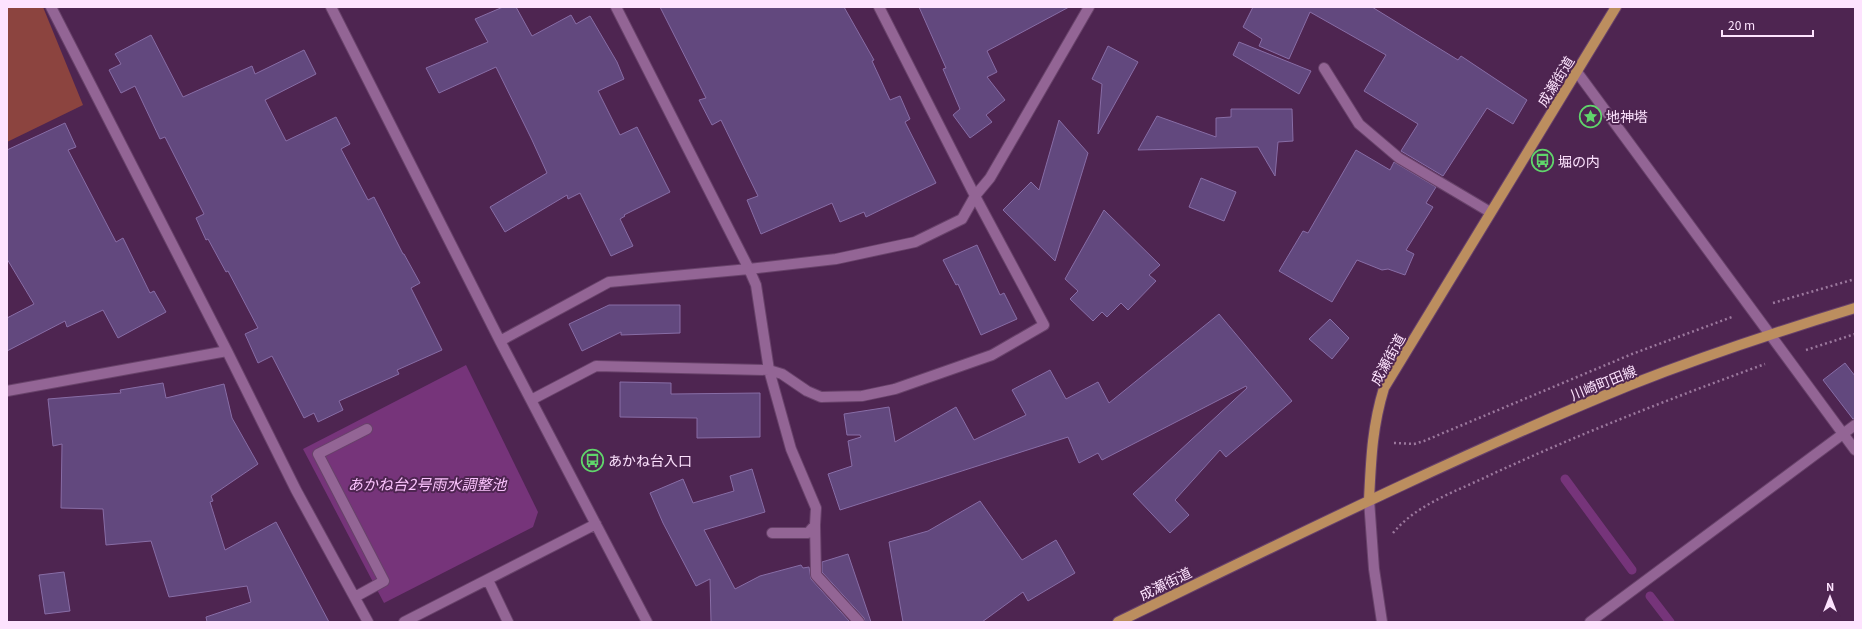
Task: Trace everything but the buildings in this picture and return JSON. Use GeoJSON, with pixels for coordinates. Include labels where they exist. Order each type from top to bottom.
{"type":"FeatureCollection","features":[{"type":"Feature","properties":{"kind":"main road","name":"成瀬街道"},"geometry":{"type":"LineString","coordinates":[[1118,622],[1369,500],[1373,434],[1376,413],[1384,388],[1616,7]]}},
{"type":"Feature","properties":{"kind":"main road","name":"川崎町田線"},"geometry":{"type":"LineString","coordinates":[[1369,500],[1506,438],[1631,385],[1770,334],[1855,308]]}},
{"type":"Feature","properties":{"kind":"street"},"geometry":{"type":"LineString","coordinates":[[51,7],[227,350],[296,490],[368,622]]}},
{"type":"Feature","properties":{"kind":"street"},"geometry":{"type":"LineString","coordinates":[[331,7],[500,341],[646,622]]}},
{"type":"Feature","properties":{"kind":"street"},"geometry":{"type":"LineString","coordinates":[[616,7],[756,285],[769,370],[791,449],[816,508],[816,575],[859,622]]}},
{"type":"Feature","properties":{"kind":"street"},"geometry":{"type":"LineString","coordinates":[[531,400],[596,366],[769,370],[782,374],[808,391],[821,397],[862,396],[895,389],[992,354],[1044,325],[975,196],[879,7]]}},
{"type":"Feature","properties":{"kind":"street"},"geometry":{"type":"LineString","coordinates":[[500,341],[609,282],[836,259],[915,242],[962,219],[975,196],[990,178],[1089,7]]}},
{"type":"Feature","properties":{"kind":"street"},"geometry":{"type":"LineString","coordinates":[[1324,68],[1359,124],[1399,158],[1490,212]]}},
{"type":"Feature","properties":{"kind":"street"},"geometry":{"type":"LineString","coordinates":[[1577,72],[1855,450]]}},
{"type":"Feature","properties":{"kind":"street"},"geometry":{"type":"LineString","coordinates":[[7,391],[227,350]]}},
{"type":"Feature","properties":{"kind":"street"},"geometry":{"type":"LineString","coordinates":[[1590,622],[1855,425]]}},
{"type":"Feature","properties":{"kind":"street"},"geometry":{"type":"LineString","coordinates":[[355,597],[384,581],[318,454],[367,429]]}},
{"type":"Feature","properties":{"kind":"street"},"geometry":{"type":"LineString","coordinates":[[1369,500],[1374,569],[1382,622]]}},
{"type":"Feature","properties":{"kind":"street"},"geometry":{"type":"LineString","coordinates":[[404,622],[596,524]]}},
{"type":"Feature","properties":{"kind":"street"},"geometry":{"type":"LineString","coordinates":[[772,532],[808,533],[815,525]]}},
{"type":"Feature","properties":{"kind":"street"},"geometry":{"type":"LineString","coordinates":[[488,580],[508,622]]}},
{"type":"Feature","properties":{"kind":"path"},"geometry":{"type":"LineString","coordinates":[[1373,434],[1387,441],[1402,444],[1424,441],[1632,354],[1752,310],[1855,279]]}},
{"type":"Feature","properties":{"kind":"path"},"geometry":{"type":"LineString","coordinates":[[1423,507],[1519,462],[1639,410],[1786,356],[1855,334]]}},
{"type":"Feature","properties":{"kind":"shaded area"},"geometry":{"type":"Polygon","coordinates":[[[7,7],[43,7],[83,105],[7,142],[7,7]]]}},
{"type":"Feature","properties":{"kind":"water","name":"あかね台2号雨水調整池"},"geometry":{"type":"Polygon","coordinates":[[[466,365],[538,512],[533,527],[384,603],[303,449],[466,365]]]}},
{"type":"Feature","properties":{"kind":"waterway"},"geometry":{"type":"LineString","coordinates":[[1565,479],[1632,570]]}},
{"type":"Feature","properties":{"kind":"waterway"},"geometry":{"type":"LineString","coordinates":[[1650,596],[1670,622]]}},
{"type":"Feature","properties":{"kind":"place","name":"地神塔"},"geometry":{"type":"Point","coordinates":[1591,116]}},
{"type":"Feature","properties":{"kind":"place","name":"堀の内"},"geometry":{"type":"Point","coordinates":[1543,161]}},
{"type":"Feature","properties":{"kind":"place","name":"あかね台入口"},"geometry":{"type":"Point","coordinates":[593,460]}}]}
